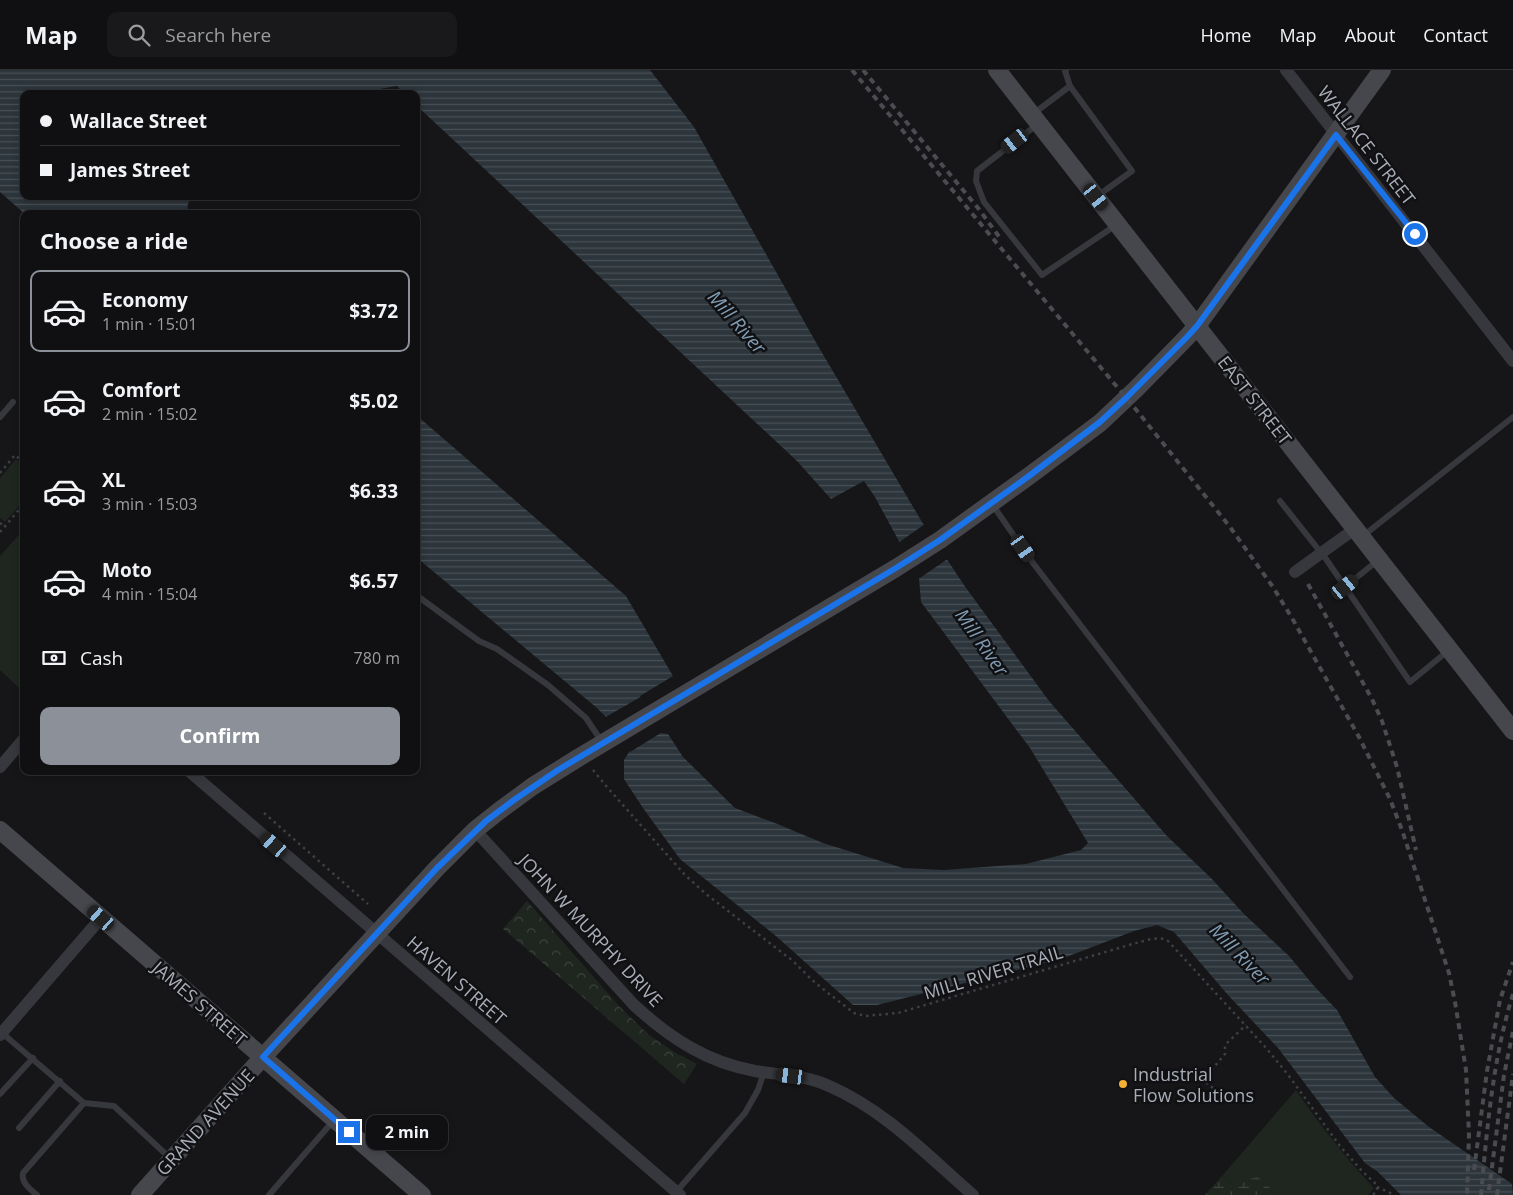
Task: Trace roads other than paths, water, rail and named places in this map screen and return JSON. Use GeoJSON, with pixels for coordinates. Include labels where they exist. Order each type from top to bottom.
{"type":"FeatureCollection","features":[{"type":"Feature","properties":{"kind":"main road","name":"EAST STREET"},"geometry":{"type":"LineString","coordinates":[[997,70],[1513,731]]}},
{"type":"Feature","properties":{"kind":"main road","name":"GRAND AVENUE"},"geometry":{"type":"LineString","coordinates":[[140,1195],[376,933],[475,830],[520,795],[940,540],[1100,422],[1131,394],[1197,326],[1382,70]]}},
{"type":"Feature","properties":{"kind":"main road","name":"JAMES STREET"},"geometry":{"type":"LineString","coordinates":[[0,830],[422,1195]]}},
{"type":"Feature","properties":{"kind":"street","name":"WALLACE STREET"},"geometry":{"type":"LineString","coordinates":[[1286,70],[1513,361]]}},
{"type":"Feature","properties":{"kind":"street"},"geometry":{"type":"LineString","coordinates":[[1295,572],[1321,553],[1359,532]]}},
{"type":"Feature","properties":{"kind":"street"},"geometry":{"type":"LineString","coordinates":[[0,767],[20,744]]}},
{"type":"Feature","properties":{"kind":"street","name":"HAVEN STREET"},"geometry":{"type":"LineString","coordinates":[[194,775],[676,1194]]}},
{"type":"Feature","properties":{"kind":"street","name":"JOHN W MURPHY DRIVE"},"geometry":{"type":"LineString","coordinates":[[475,830],[634,1005],[653,1023],[692,1049],[714,1060],[764,1072],[800,1077],[827,1084],[850,1095],[878,1113],[969,1194]]}},
{"type":"Feature","properties":{"kind":"street"},"geometry":{"type":"LineString","coordinates":[[1,1034],[101,918]]}},
{"type":"Feature","properties":{"kind":"lane"},"geometry":{"type":"LineString","coordinates":[[1066,70],[1070,86],[1132,171],[1096,197]]}},
{"type":"Feature","properties":{"kind":"lane"},"geometry":{"type":"LineString","coordinates":[[1070,86],[977,172],[976,181],[984,202],[1042,276],[1117,224]]}},
{"type":"Feature","properties":{"kind":"lane"},"geometry":{"type":"LineString","coordinates":[[0,417],[13,402]]}},
{"type":"Feature","properties":{"kind":"lane"},"geometry":{"type":"LineString","coordinates":[[1359,532],[1513,417]]}},
{"type":"Feature","properties":{"kind":"lane"},"geometry":{"type":"LineString","coordinates":[[1280,501],[1321,553],[1410,682],[1450,650]]}},
{"type":"Feature","properties":{"kind":"lane"},"geometry":{"type":"LineString","coordinates":[[991,503],[1039,571],[1350,976]]}},
{"type":"Feature","properties":{"kind":"lane"},"geometry":{"type":"LineString","coordinates":[[1345,587],[1380,559]]}},
{"type":"Feature","properties":{"kind":"lane"},"geometry":{"type":"LineString","coordinates":[[420,597],[479,641],[497,649],[548,685],[610,739]]}},
{"type":"Feature","properties":{"kind":"lane"},"geometry":{"type":"LineString","coordinates":[[1,1034],[33,1058],[84,1103],[114,1106],[172,1160]]}},
{"type":"Feature","properties":{"kind":"lane"},"geometry":{"type":"LineString","coordinates":[[0,1094],[33,1058]]}},
{"type":"Feature","properties":{"kind":"lane"},"geometry":{"type":"LineString","coordinates":[[676,1194],[746,1113],[758,1090],[764,1072]]}},
{"type":"Feature","properties":{"kind":"lane"},"geometry":{"type":"LineString","coordinates":[[19,1128],[60,1082]]}},
{"type":"Feature","properties":{"kind":"lane"},"geometry":{"type":"LineString","coordinates":[[37,1195],[24,1183],[23,1173],[84,1103]]}},
{"type":"Feature","properties":{"kind":"lane"},"geometry":{"type":"LineString","coordinates":[[269,1195],[335,1119]]}},
{"type":"Feature","properties":{"kind":"water","name":"Mill River"},"geometry":{"type":"Polygon","coordinates":[[[0,70],[650,70],[694,127],[818,346],[922,522],[966,588],[1049,701],[1167,836],[1211,878],[1244,914],[1289,956],[1337,1010],[1375,1077],[1394,1098],[1429,1127],[1512,1184],[1513,1195],[1401,1195],[1378,1172],[1365,1163],[1278,1048],[1228,995],[1174,932],[1157,925],[1134,931],[1061,959],[877,1005],[853,1005],[776,936],[680,859],[624,779],[624,760],[631,749],[606,717],[420,560],[420,418],[626,596],[673,676],[640,696],[661,733],[668,734],[683,757],[735,808],[823,843],[903,868],[944,870],[1026,864],[1081,850],[1088,843],[1030,748],[921,602],[919,578],[875,497],[864,481],[831,499],[797,461],[420,109],[420,90],[401,90],[397,86],[374,90],[20,90],[20,200],[190,200],[188,210],[20,210],[0,192],[0,70]]]}},
{"type":"Feature","properties":{"kind":"railway"},"geometry":{"type":"LineString","coordinates":[[852,70],[1138,412],[1230,527],[1273,587],[1359,737],[1390,799],[1402,830],[1449,973],[1466,1070],[1469,1135],[1467,1195]]}},
{"type":"Feature","properties":{"kind":"railway"},"geometry":{"type":"LineString","coordinates":[[863,70],[978,208],[1000,238]]}},
{"type":"Feature","properties":{"kind":"railway"},"geometry":{"type":"LineString","coordinates":[[1308,584],[1372,699],[1382,721],[1397,767],[1416,850]]}},
{"type":"Feature","properties":{"kind":"railway"},"geometry":{"type":"LineString","coordinates":[[1474,1170],[1487,1071],[1500,1000],[1513,962]]}},
{"type":"Feature","properties":{"kind":"railway"},"geometry":{"type":"LineString","coordinates":[[1481,1195],[1488,1119],[1496,1068],[1500,1043],[1513,994]]}},
{"type":"Feature","properties":{"kind":"railway"},"geometry":{"type":"LineString","coordinates":[[1489,1190],[1504,1075],[1513,1031]]}},
{"type":"Feature","properties":{"kind":"railway"},"geometry":{"type":"LineString","coordinates":[[1497,1195],[1513,1074]]}},
{"type":"Feature","properties":{"kind":"place","name":"Industrial Flow Solutions"},"geometry":{"type":"Point","coordinates":[1123,1084]}}]}
